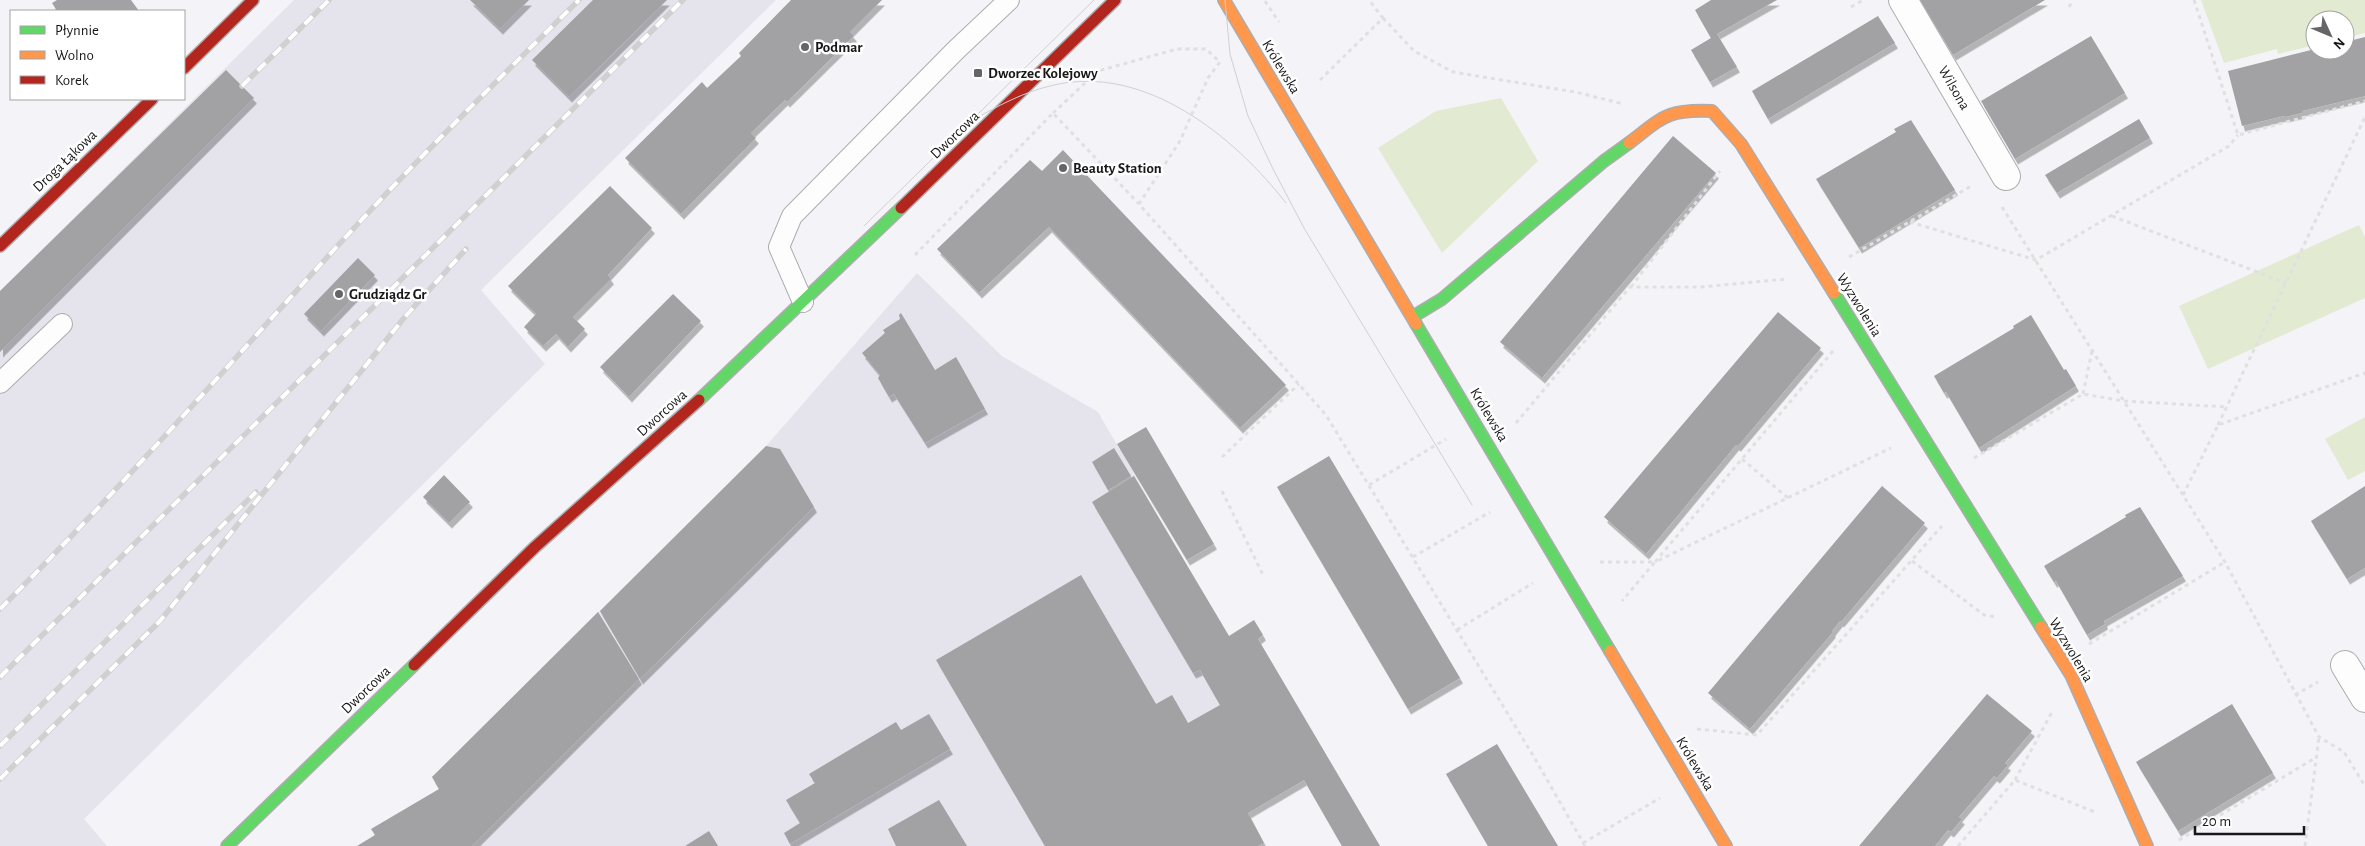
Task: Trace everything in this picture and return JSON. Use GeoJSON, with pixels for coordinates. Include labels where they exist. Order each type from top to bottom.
{"type":"FeatureCollection","features":[{"type":"Feature","properties":{"kind":"street"},"geometry":{"type":"LineString","coordinates":[[185,67],[253,0]]}},
{"type":"Feature","properties":{"kind":"street","name":"Dworcowa"},"geometry":{"type":"LineString","coordinates":[[227,846],[535,547],[672,425],[803,302],[1115,0]]}},
{"type":"Feature","properties":{"kind":"street","name":"Królewska"},"geometry":{"type":"LineString","coordinates":[[1224,0],[1414,316],[1726,846]]}},
{"type":"Feature","properties":{"kind":"street","name":"Wilsona"},"geometry":{"type":"LineString","coordinates":[[1903,0],[2006,176]]}},
{"type":"Feature","properties":{"kind":"street","name":"Droga Łąkowa"},"geometry":{"type":"LineString","coordinates":[[0,246],[151,100]]}},
{"type":"Feature","properties":{"kind":"street","name":"Wyzwolenia"},"geometry":{"type":"LineString","coordinates":[[1414,316],[1442,298],[1604,161],[1666,115],[1687,110],[1712,111],[1742,144],[2070,675],[2147,846]]}},
{"type":"Feature","properties":{"kind":"street"},"geometry":{"type":"LineString","coordinates":[[2345,665],[2365,698]]}},
{"type":"Feature","properties":{"kind":"lane"},"geometry":{"type":"LineString","coordinates":[[803,302],[779,247],[792,216],[956,50],[1009,0]]}},
{"type":"Feature","properties":{"kind":"lane"},"geometry":{"type":"LineString","coordinates":[[0,383],[62,324]]}},
{"type":"Feature","properties":{"kind":"path"},"geometry":{"type":"LineString","coordinates":[[1265,0],[1279,22]]}},
{"type":"Feature","properties":{"kind":"path"},"geometry":{"type":"LineString","coordinates":[[1369,0],[1414,51],[1453,72],[1575,92],[1666,115]]}},
{"type":"Feature","properties":{"kind":"path"},"geometry":{"type":"LineString","coordinates":[[1851,7],[1863,0]]}},
{"type":"Feature","properties":{"kind":"path"},"geometry":{"type":"LineString","coordinates":[[2069,7],[2073,0]]}},
{"type":"Feature","properties":{"kind":"path"},"geometry":{"type":"LineString","coordinates":[[2194,0],[2238,135]]}},
{"type":"Feature","properties":{"kind":"path"},"geometry":{"type":"LineString","coordinates":[[1320,80],[1383,18]]}},
{"type":"Feature","properties":{"kind":"path"},"geometry":{"type":"LineString","coordinates":[[915,255],[1054,113],[1098,71],[1177,49],[1206,50],[1220,62],[1208,78],[1180,141],[1140,204]]}},
{"type":"Feature","properties":{"kind":"path"},"geometry":{"type":"LineString","coordinates":[[1910,222],[2036,260],[2229,146],[2238,135],[2365,101]]}},
{"type":"Feature","properties":{"kind":"path"},"geometry":{"type":"LineString","coordinates":[[1054,113],[1140,204],[1326,414],[1584,845],[1688,782]]}},
{"type":"Feature","properties":{"kind":"path"},"geometry":{"type":"LineString","coordinates":[[2183,496],[2365,117]]}},
{"type":"Feature","properties":{"kind":"path"},"geometry":{"type":"LineString","coordinates":[[1516,423],[1630,287],[1742,144]]}},
{"type":"Feature","properties":{"kind":"path"},"geometry":{"type":"LineString","coordinates":[[1630,287],[1701,287],[1780,280],[1822,273],[1984,178],[2006,176]]}},
{"type":"Feature","properties":{"kind":"path"},"geometry":{"type":"LineString","coordinates":[[2000,203],[2224,562],[2319,737],[2344,752],[2365,786]]}},
{"type":"Feature","properties":{"kind":"path"},"geometry":{"type":"LineString","coordinates":[[2112,216],[2286,283]]}},
{"type":"Feature","properties":{"kind":"path"},"geometry":{"type":"LineString","coordinates":[[1622,601],[1854,326]]}},
{"type":"Feature","properties":{"kind":"path"},"geometry":{"type":"LineString","coordinates":[[2083,394],[2092,350]]}},
{"type":"Feature","properties":{"kind":"path"},"geometry":{"type":"LineString","coordinates":[[2218,425],[2365,373]]}},
{"type":"Feature","properties":{"kind":"path"},"geometry":{"type":"LineString","coordinates":[[1222,457],[1299,384]]}},
{"type":"Feature","properties":{"kind":"path"},"geometry":{"type":"LineString","coordinates":[[1966,462],[2083,394],[2124,401],[2227,407]]}},
{"type":"Feature","properties":{"kind":"path"},"geometry":{"type":"LineString","coordinates":[[1369,485],[1476,422]]}},
{"type":"Feature","properties":{"kind":"path"},"geometry":{"type":"LineString","coordinates":[[1600,562],[1655,562],[1921,434]]}},
{"type":"Feature","properties":{"kind":"path"},"geometry":{"type":"LineString","coordinates":[[1742,459],[1788,498]]}},
{"type":"Feature","properties":{"kind":"path"},"geometry":{"type":"LineString","coordinates":[[1222,491],[1264,577]]}},
{"type":"Feature","properties":{"kind":"path"},"geometry":{"type":"LineString","coordinates":[[1413,557],[1519,495]]}},
{"type":"Feature","properties":{"kind":"path"},"geometry":{"type":"LineString","coordinates":[[1696,729],[1757,735],[1963,502]]}},
{"type":"Feature","properties":{"kind":"path"},"geometry":{"type":"LineString","coordinates":[[1958,846],[2015,780],[2084,647],[2224,562]]}},
{"type":"Feature","properties":{"kind":"path"},"geometry":{"type":"LineString","coordinates":[[1456,630],[1560,565]]}},
{"type":"Feature","properties":{"kind":"path"},"geometry":{"type":"LineString","coordinates":[[2305,846],[2319,737]]}},
{"type":"Feature","properties":{"kind":"path"},"geometry":{"type":"LineString","coordinates":[[2181,846],[2176,842],[2315,758]]}},
{"type":"Feature","properties":{"kind":"path"},"geometry":{"type":"LineString","coordinates":[[2015,780],[2139,831]]}},
{"type":"Feature","properties":{"kind":"shaded area"},"geometry":{"type":"Polygon","coordinates":[[[294,0],[776,0],[481,290],[545,364],[84,819],[107,846],[0,846],[0,291],[294,0]]]}},
{"type":"Feature","properties":{"kind":"shaded area"},"geometry":{"type":"Polygon","coordinates":[[[917,273],[1002,356],[1098,412],[1193,576],[1304,780],[1193,846],[472,846],[432,777],[766,446],[917,273]]]}},
{"type":"Feature","properties":{"kind":"green space"},"geometry":{"type":"Polygon","coordinates":[[[2201,0],[2365,0],[2365,33],[2355,36],[2355,10],[2305,10],[2305,47],[2278,54],[2277,49],[2224,63],[2201,0]]]}},
{"type":"Feature","properties":{"kind":"green space"},"geometry":{"type":"Polygon","coordinates":[[[1501,98],[1538,161],[1442,253],[1378,148],[1436,111],[1501,98]]]}},
{"type":"Feature","properties":{"kind":"green space"},"geometry":{"type":"Polygon","coordinates":[[[2359,225],[2365,237],[2365,298],[2208,369],[2179,306],[2359,225]]]}},
{"type":"Feature","properties":{"kind":"green space"},"geometry":{"type":"Polygon","coordinates":[[[2365,417],[2365,471],[2348,480],[2325,439],[2365,417]]]}},
{"type":"Feature","properties":{"kind":"building"},"geometry":{"type":"Polygon","coordinates":[[[57,0],[131,0],[138,10],[56,10],[52,3],[57,0]]]}},
{"type":"Feature","properties":{"kind":"building"},"geometry":{"type":"Polygon","coordinates":[[[470,0],[529,0],[500,29],[470,0]]]}},
{"type":"Feature","properties":{"kind":"building"},"geometry":{"type":"Polygon","coordinates":[[[593,0],[667,0],[569,97],[532,60],[593,0]]]}},
{"type":"Feature","properties":{"kind":"building"},"geometry":{"type":"Polygon","coordinates":[[[791,0],[882,0],[850,32],[854,36],[787,102],[785,100],[751,133],[756,138],[681,214],[625,158],[702,82],[707,88],[741,56],[739,53],[791,0]]]}},
{"type":"Feature","properties":{"kind":"building"},"geometry":{"type":"Polygon","coordinates":[[[1711,0],[1777,0],[1717,34],[1737,67],[1710,82],[1691,50],[1711,38],[1695,10],[1711,0]]]}},
{"type":"Feature","properties":{"kind":"building"},"geometry":{"type":"Polygon","coordinates":[[[1920,0],[2045,0],[1953,55],[1920,0]]]}},
{"type":"Feature","properties":{"kind":"building"},"geometry":{"type":"Polygon","coordinates":[[[1878,16],[1895,43],[1768,119],[1752,91],[1878,16]]]}},
{"type":"Feature","properties":{"kind":"building"},"geometry":{"type":"Polygon","coordinates":[[[2091,36],[2125,93],[2015,159],[1981,101],[2091,36]]]}},
{"type":"Feature","properties":{"kind":"building"},"geometry":{"type":"Polygon","coordinates":[[[2365,37],[2365,96],[2302,111],[2302,113],[2242,126],[2228,71],[2305,52],[2305,60],[2355,60],[2355,40],[2365,37]]]}},
{"type":"Feature","properties":{"kind":"building"},"geometry":{"type":"Polygon","coordinates":[[[226,70],[254,98],[0,352],[0,291],[226,70]]]}},
{"type":"Feature","properties":{"kind":"building"},"geometry":{"type":"Polygon","coordinates":[[[2139,119],[2150,138],[2057,193],[2045,175],[2139,119]]]}},
{"type":"Feature","properties":{"kind":"building"},"geometry":{"type":"Polygon","coordinates":[[[1911,120],[1955,190],[1859,248],[1816,179],[1896,132],[1894,129],[1911,120]]]}},
{"type":"Feature","properties":{"kind":"building"},"geometry":{"type":"Polygon","coordinates":[[[1673,136],[1716,173],[1542,378],[1500,342],[1673,136]]]}},
{"type":"Feature","properties":{"kind":"building"},"geometry":{"type":"Polygon","coordinates":[[[1063,150],[1286,385],[1240,428],[1049,227],[979,293],[937,249],[1030,160],[1042,171],[1063,150]]]}},
{"type":"Feature","properties":{"kind":"building"},"geometry":{"type":"Polygon","coordinates":[[[610,186],[652,228],[608,275],[611,279],[573,317],[585,329],[568,347],[556,334],[543,346],[524,327],[536,314],[508,286],[610,186]]]}},
{"type":"Feature","properties":{"kind":"building","name":"Grudziądz Gr"},"geometry":{"type":"Polygon","coordinates":[[[358,258],[375,275],[321,331],[304,314],[358,258]]]}},
{"type":"Feature","properties":{"kind":"building"},"geometry":{"type":"Polygon","coordinates":[[[673,294],[701,321],[629,397],[600,367],[673,294]]]}},
{"type":"Feature","properties":{"kind":"building"},"geometry":{"type":"Polygon","coordinates":[[[1778,312],[1821,348],[1738,446],[1736,445],[1646,554],[1604,517],[1778,312]]]}},
{"type":"Feature","properties":{"kind":"building"},"geometry":{"type":"Polygon","coordinates":[[[901,313],[935,370],[956,357],[985,409],[925,443],[894,394],[889,397],[878,378],[880,375],[862,353],[885,333],[883,330],[900,319],[899,315],[901,313]]]}},
{"type":"Feature","properties":{"kind":"building"},"geometry":{"type":"Polygon","coordinates":[[[2031,315],[2064,370],[2066,369],[2076,386],[1979,448],[1946,392],[1944,393],[1934,376],[2014,328],[2013,326],[2031,315]]]}},
{"type":"Feature","properties":{"kind":"building"},"geometry":{"type":"Polygon","coordinates":[[[1146,427],[1214,544],[1187,560],[1117,444],[1146,427]]]}},
{"type":"Feature","properties":{"kind":"building"},"geometry":{"type":"Polygon","coordinates":[[[766,446],[780,449],[814,507],[640,679],[600,611],[766,446]]]}},
{"type":"Feature","properties":{"kind":"building"},"geometry":{"type":"Polygon","coordinates":[[[1114,448],[1131,476],[1108,490],[1092,462],[1114,448]]]}},
{"type":"Feature","properties":{"kind":"building"},"geometry":{"type":"Polygon","coordinates":[[[1329,456],[1460,678],[1408,709],[1277,487],[1329,456]]]}},
{"type":"Feature","properties":{"kind":"building"},"geometry":{"type":"Polygon","coordinates":[[[444,475],[470,502],[449,523],[423,497],[444,475]]]}},
{"type":"Feature","properties":{"kind":"building"},"geometry":{"type":"Polygon","coordinates":[[[1134,476],[1229,636],[1254,620],[1263,635],[1258,639],[1380,846],[1342,846],[1304,780],[1248,813],[1264,843],[1258,846],[1045,846],[936,660],[1081,575],[1156,704],[1172,695],[1188,723],[1220,705],[1200,670],[1193,673],[1092,502],[1134,476]]]}},
{"type":"Feature","properties":{"kind":"building"},"geometry":{"type":"Polygon","coordinates":[[[1882,486],[1925,523],[1750,729],[1708,693],[1882,486]]]}},
{"type":"Feature","properties":{"kind":"building"},"geometry":{"type":"Polygon","coordinates":[[[2365,486],[2365,568],[2347,579],[2311,521],[2365,486]]]}},
{"type":"Feature","properties":{"kind":"building"},"geometry":{"type":"Polygon","coordinates":[[[2140,507],[2183,576],[2104,621],[2105,624],[2087,635],[2056,581],[2054,582],[2044,566],[2140,507]]]}},
{"type":"Feature","properties":{"kind":"building"},"geometry":{"type":"Polygon","coordinates":[[[598,612],[639,679],[472,846],[357,846],[375,835],[371,829],[439,789],[432,777],[598,612]]]}},
{"type":"Feature","properties":{"kind":"building"},"geometry":{"type":"Polygon","coordinates":[[[1987,694],[2032,731],[2005,763],[2008,765],[1997,778],[1994,776],[1959,817],[1962,819],[1951,832],[1948,830],[1935,846],[1859,846],[1987,694]]]}},
{"type":"Feature","properties":{"kind":"building"},"geometry":{"type":"Polygon","coordinates":[[[2232,704],[2273,773],[2178,831],[2136,762],[2232,704]]]}},
{"type":"Feature","properties":{"kind":"building"},"geometry":{"type":"Polygon","coordinates":[[[929,714],[950,749],[790,844],[784,833],[800,823],[786,800],[815,783],[809,774],[896,722],[901,730],[929,714]]]}},
{"type":"Feature","properties":{"kind":"building"},"geometry":{"type":"Polygon","coordinates":[[[1497,744],[1558,846],[1488,846],[1446,774],[1497,744]]]}},
{"type":"Feature","properties":{"kind":"building"},"geometry":{"type":"Polygon","coordinates":[[[939,800],[967,846],[896,846],[888,829],[939,800]]]}},
{"type":"Feature","properties":{"kind":"building"},"geometry":{"type":"Polygon","coordinates":[[[709,831],[718,846],[685,846],[709,831]]]}},
{"type":"Feature","properties":{"kind":"tram line"},"geometry":{"type":"LineString","coordinates":[[864,226],[1094,0]]}},
{"type":"Feature","properties":{"kind":"tram line"},"geometry":{"type":"LineString","coordinates":[[1225,0],[1230,54],[1248,116],[1273,169],[1304,228],[1472,505]]}},
{"type":"Feature","properties":{"kind":"tram line"},"geometry":{"type":"LineString","coordinates":[[971,121],[1021,96],[1054,85],[1088,81],[1121,85],[1154,95],[1185,111],[1214,131],[1241,153],[1286,203]]}},
{"type":"Feature","properties":{"kind":"railway"},"geometry":{"type":"LineString","coordinates":[[242,86],[329,0]]}},
{"type":"Feature","properties":{"kind":"railway"},"geometry":{"type":"LineString","coordinates":[[0,609],[140,463],[394,186],[472,105],[579,0]]}},
{"type":"Feature","properties":{"kind":"railway"},"geometry":{"type":"LineString","coordinates":[[0,677],[683,0]]}},
{"type":"Feature","properties":{"kind":"railway"},"geometry":{"type":"LineString","coordinates":[[0,779],[160,621],[404,318],[466,249]]}},
{"type":"Feature","properties":{"kind":"railway"},"geometry":{"type":"LineString","coordinates":[[0,746],[256,492]]}},
{"type":"Feature","properties":{"kind":"traffic: fast"},"geometry":{"type":"LineString","coordinates":[[1414,316],[1442,299],[1604,161],[1629,143]]}},
{"type":"Feature","properties":{"kind":"traffic: fast"},"geometry":{"type":"LineString","coordinates":[[699,400],[901,208]]}},
{"type":"Feature","properties":{"kind":"traffic: fast"},"geometry":{"type":"LineString","coordinates":[[1834,293],[2041,627]]}},
{"type":"Feature","properties":{"kind":"traffic: fast"},"geometry":{"type":"LineString","coordinates":[[1416,324],[1610,651]]}},
{"type":"Feature","properties":{"kind":"traffic: fast"},"geometry":{"type":"LineString","coordinates":[[227,846],[414,665]]}},
{"type":"Feature","properties":{"kind":"traffic: slow"},"geometry":{"type":"LineString","coordinates":[[1224,0],[1416,324]]}},
{"type":"Feature","properties":{"kind":"traffic: slow"},"geometry":{"type":"LineString","coordinates":[[1629,143],[1666,116],[1685,111],[1712,111],[1741,144],[1834,293]]}},
{"type":"Feature","properties":{"kind":"traffic: slow"},"geometry":{"type":"LineString","coordinates":[[2041,627],[2071,675],[2147,846]]}},
{"type":"Feature","properties":{"kind":"traffic: slow"},"geometry":{"type":"LineString","coordinates":[[1610,651],[1726,846]]}},
{"type":"Feature","properties":{"kind":"traffic: jam"},"geometry":{"type":"LineString","coordinates":[[185,67],[253,0]]}},
{"type":"Feature","properties":{"kind":"traffic: jam"},"geometry":{"type":"LineString","coordinates":[[901,208],[1115,0]]}},
{"type":"Feature","properties":{"kind":"traffic: jam"},"geometry":{"type":"LineString","coordinates":[[0,246],[151,100]]}},
{"type":"Feature","properties":{"kind":"traffic: jam"},"geometry":{"type":"LineString","coordinates":[[414,665],[535,547],[699,400]]}},
{"type":"Feature","properties":{"kind":"place","name":"Podmar"},"geometry":{"type":"Point","coordinates":[805,47]}},
{"type":"Feature","properties":{"kind":"place","name":"Dworzec Kolejowy"},"geometry":{"type":"Point","coordinates":[978,73]}},
{"type":"Feature","properties":{"kind":"place","name":"Beauty Station"},"geometry":{"type":"Point","coordinates":[1063,168]}},
{"type":"Feature","properties":{"kind":"place","name":"Grudziądz Gr"},"geometry":{"type":"Point","coordinates":[339,294]}}]}
